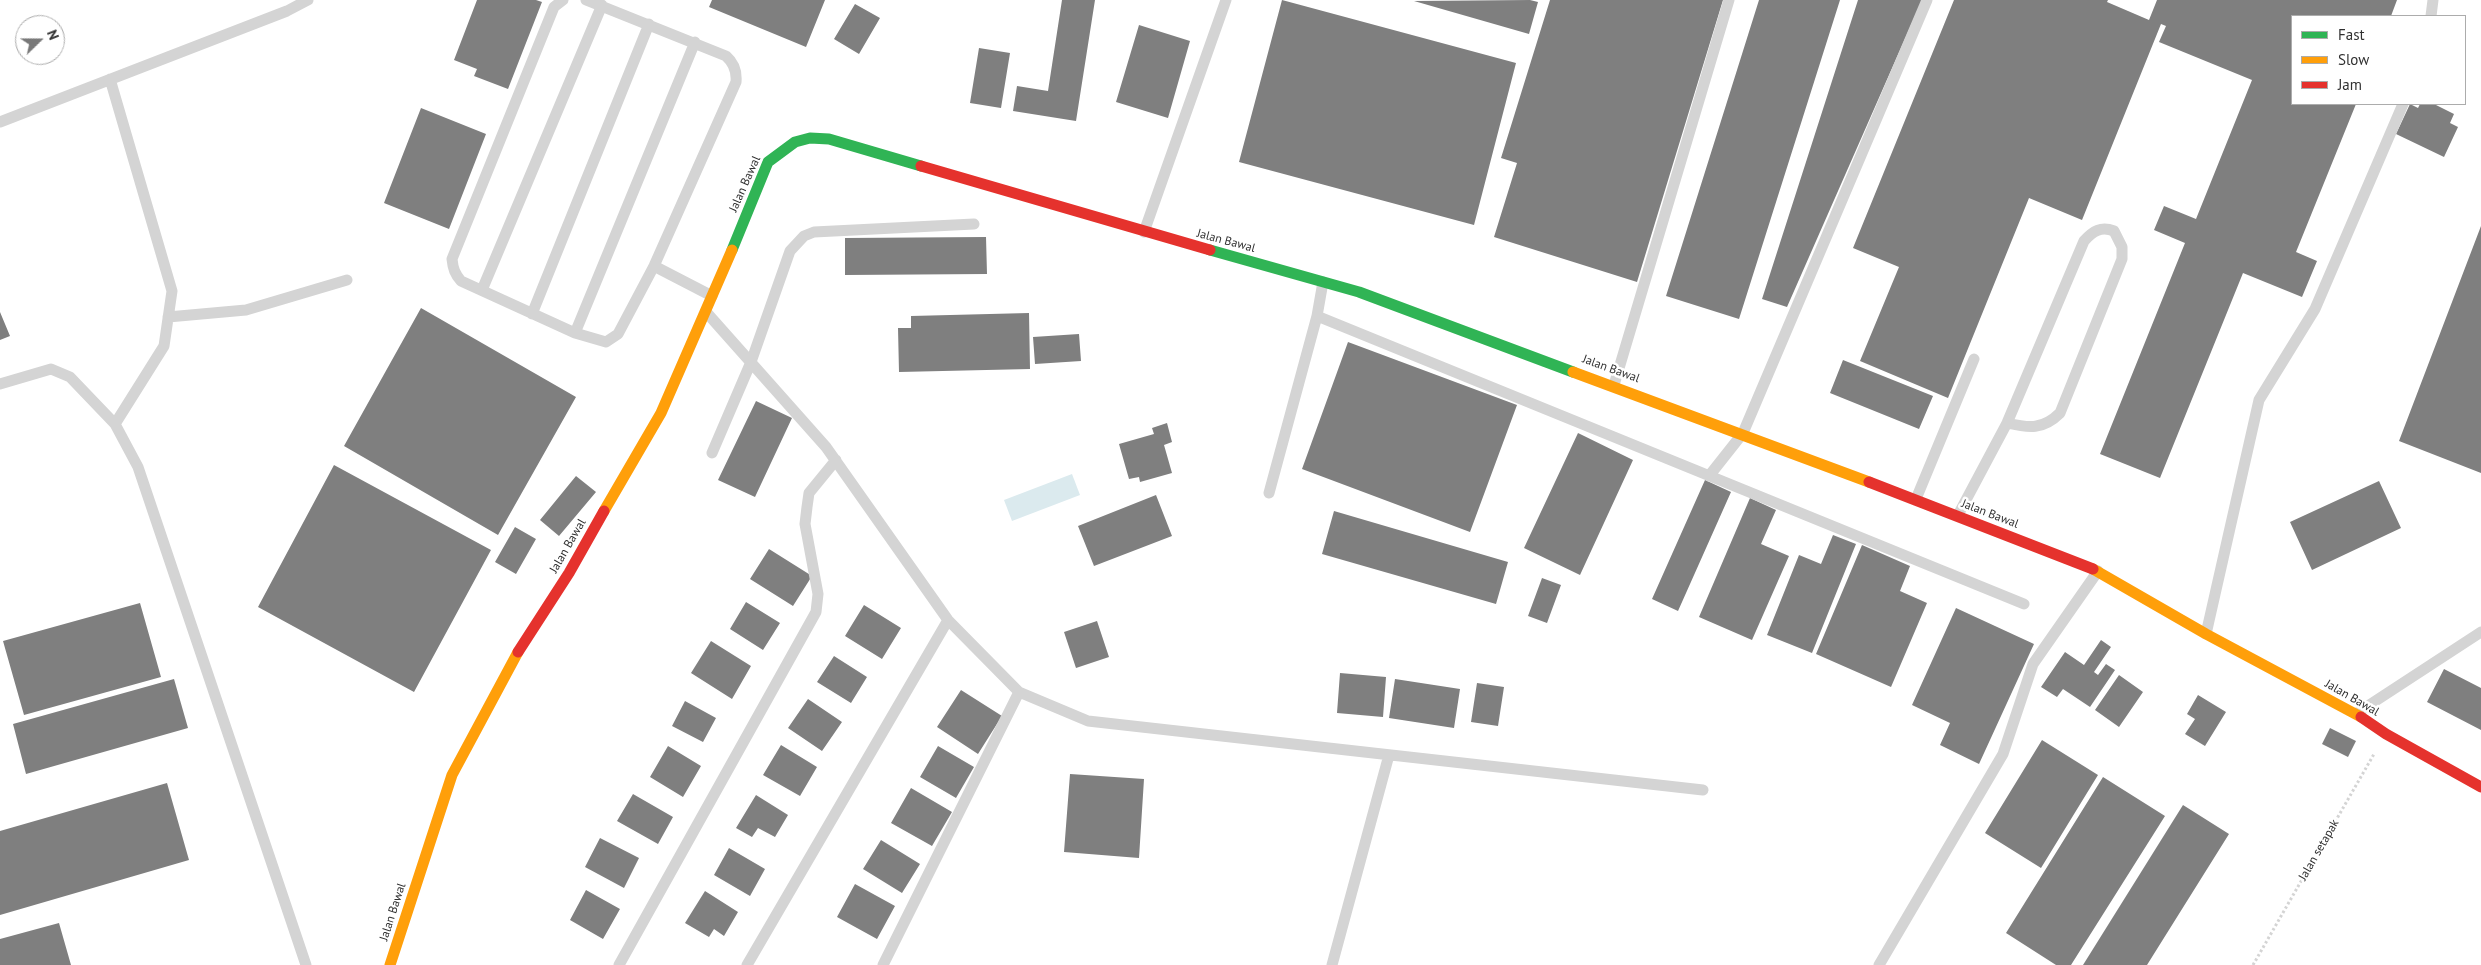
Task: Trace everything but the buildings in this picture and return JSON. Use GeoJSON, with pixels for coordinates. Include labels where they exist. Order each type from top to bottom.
{"type":"FeatureCollection","features":[{"type":"Feature","properties":{"kind":"street","name":"Jalan Bawal"},"geometry":{"type":"LineString","coordinates":[[390,965],[452,775],[506,672],[569,573],[661,413],[706,312],[768,162],[784,146],[806,137],[829,138],[1144,232],[1359,292],[1614,385],[1916,499],[2098,571],[2206,634],[2356,714],[2386,734],[2481,787]]}},
{"type":"Feature","properties":{"kind":"lane"},"geometry":{"type":"LineString","coordinates":[[0,122],[287,11],[308,0]]}},
{"type":"Feature","properties":{"kind":"lane"},"geometry":{"type":"LineString","coordinates":[[563,0],[554,7],[452,259],[455,274],[461,281],[575,334],[600,342],[614,338],[654,266],[736,82],[734,68],[726,56],[586,0]]}},
{"type":"Feature","properties":{"kind":"lane"},"geometry":{"type":"LineString","coordinates":[[1144,232],[1226,0]]}},
{"type":"Feature","properties":{"kind":"lane"},"geometry":{"type":"LineString","coordinates":[[1614,385],[1729,0]]}},
{"type":"Feature","properties":{"kind":"lane"},"geometry":{"type":"LineString","coordinates":[[1709,476],[1743,433],[1927,0]]}},
{"type":"Feature","properties":{"kind":"lane"},"geometry":{"type":"LineString","coordinates":[[2431,15],[2433,0]]}},
{"type":"Feature","properties":{"kind":"lane"},"geometry":{"type":"LineString","coordinates":[[482,290],[602,5]]}},
{"type":"Feature","properties":{"kind":"lane"},"geometry":{"type":"LineString","coordinates":[[532,314],[650,24]]}},
{"type":"Feature","properties":{"kind":"lane"},"geometry":{"type":"LineString","coordinates":[[575,334],[695,42]]}},
{"type":"Feature","properties":{"kind":"lane"},"geometry":{"type":"LineString","coordinates":[[110,79],[172,291],[164,346],[115,424]]}},
{"type":"Feature","properties":{"kind":"lane"},"geometry":{"type":"LineString","coordinates":[[2206,634],[2259,400],[2315,309],[2402,105]]}},
{"type":"Feature","properties":{"kind":"lane"},"geometry":{"type":"LineString","coordinates":[[712,453],[751,362],[790,251],[804,236],[814,232],[974,224]]}},
{"type":"Feature","properties":{"kind":"lane"},"geometry":{"type":"LineString","coordinates":[[1958,517],[2007,423],[2084,241],[2098,230],[2107,228],[2114,231],[2122,247],[2122,259],[2060,413],[2042,426],[2030,428],[2007,423]]}},
{"type":"Feature","properties":{"kind":"lane"},"geometry":{"type":"LineString","coordinates":[[654,266],[712,296]]}},
{"type":"Feature","properties":{"kind":"lane"},"geometry":{"type":"LineString","coordinates":[[168,317],[246,310],[347,280]]}},
{"type":"Feature","properties":{"kind":"lane"},"geometry":{"type":"LineString","coordinates":[[1269,493],[1317,316],[1323,282]]}},
{"type":"Feature","properties":{"kind":"lane"},"geometry":{"type":"LineString","coordinates":[[706,312],[836,460],[948,620],[1019,692],[1088,721],[1703,790]]}},
{"type":"Feature","properties":{"kind":"lane"},"geometry":{"type":"LineString","coordinates":[[1317,316],[2024,604]]}},
{"type":"Feature","properties":{"kind":"lane"},"geometry":{"type":"LineString","coordinates":[[1916,499],[1974,359]]}},
{"type":"Feature","properties":{"kind":"lane"},"geometry":{"type":"LineString","coordinates":[[0,384],[51,369],[70,377],[115,424],[138,467],[306,965]]}},
{"type":"Feature","properties":{"kind":"lane"},"geometry":{"type":"LineString","coordinates":[[619,965],[816,612],[818,594],[805,524],[807,507],[809,493],[836,460]]}},
{"type":"Feature","properties":{"kind":"lane"},"geometry":{"type":"LineString","coordinates":[[1879,965],[2003,754],[2033,664],[2098,571]]}},
{"type":"Feature","properties":{"kind":"lane"},"geometry":{"type":"LineString","coordinates":[[747,965],[948,620]]}},
{"type":"Feature","properties":{"kind":"lane"},"geometry":{"type":"LineString","coordinates":[[2356,714],[2481,632]]}},
{"type":"Feature","properties":{"kind":"lane"},"geometry":{"type":"LineString","coordinates":[[883,965],[1019,692]]}},
{"type":"Feature","properties":{"kind":"lane"},"geometry":{"type":"LineString","coordinates":[[1332,965],[1389,755]]}},
{"type":"Feature","properties":{"kind":"path","name":"Jalan setapak"},"geometry":{"type":"LineString","coordinates":[[2253,965],[2386,734]]}},
{"type":"Feature","properties":{"kind":"shaded area"},"geometry":{"type":"Polygon","coordinates":[[[1072,474],[1080,495],[1012,521],[1004,500],[1072,474]]]}},
{"type":"Feature","properties":{"kind":"traffic: fast"},"geometry":{"type":"LineString","coordinates":[[732,250],[768,162],[795,142],[810,138],[829,139],[921,166]]}},
{"type":"Feature","properties":{"kind":"traffic: fast"},"geometry":{"type":"LineString","coordinates":[[1210,250],[1359,292],[1573,372]]}},
{"type":"Feature","properties":{"kind":"traffic: slow"},"geometry":{"type":"LineString","coordinates":[[604,511],[661,413],[732,250]]}},
{"type":"Feature","properties":{"kind":"traffic: slow"},"geometry":{"type":"LineString","coordinates":[[1573,372],[1869,482]]}},
{"type":"Feature","properties":{"kind":"traffic: slow"},"geometry":{"type":"LineString","coordinates":[[2093,569],[2206,634],[2361,717]]}},
{"type":"Feature","properties":{"kind":"traffic: slow"},"geometry":{"type":"LineString","coordinates":[[390,965],[452,775],[518,652]]}},
{"type":"Feature","properties":{"kind":"traffic: jam"},"geometry":{"type":"LineString","coordinates":[[921,166],[1210,250]]}},
{"type":"Feature","properties":{"kind":"traffic: jam"},"geometry":{"type":"LineString","coordinates":[[1869,482],[2093,569]]}},
{"type":"Feature","properties":{"kind":"traffic: jam"},"geometry":{"type":"LineString","coordinates":[[518,652],[569,573],[604,511]]}},
{"type":"Feature","properties":{"kind":"traffic: jam"},"geometry":{"type":"LineString","coordinates":[[2361,717],[2386,734],[2481,787]]}}]}
